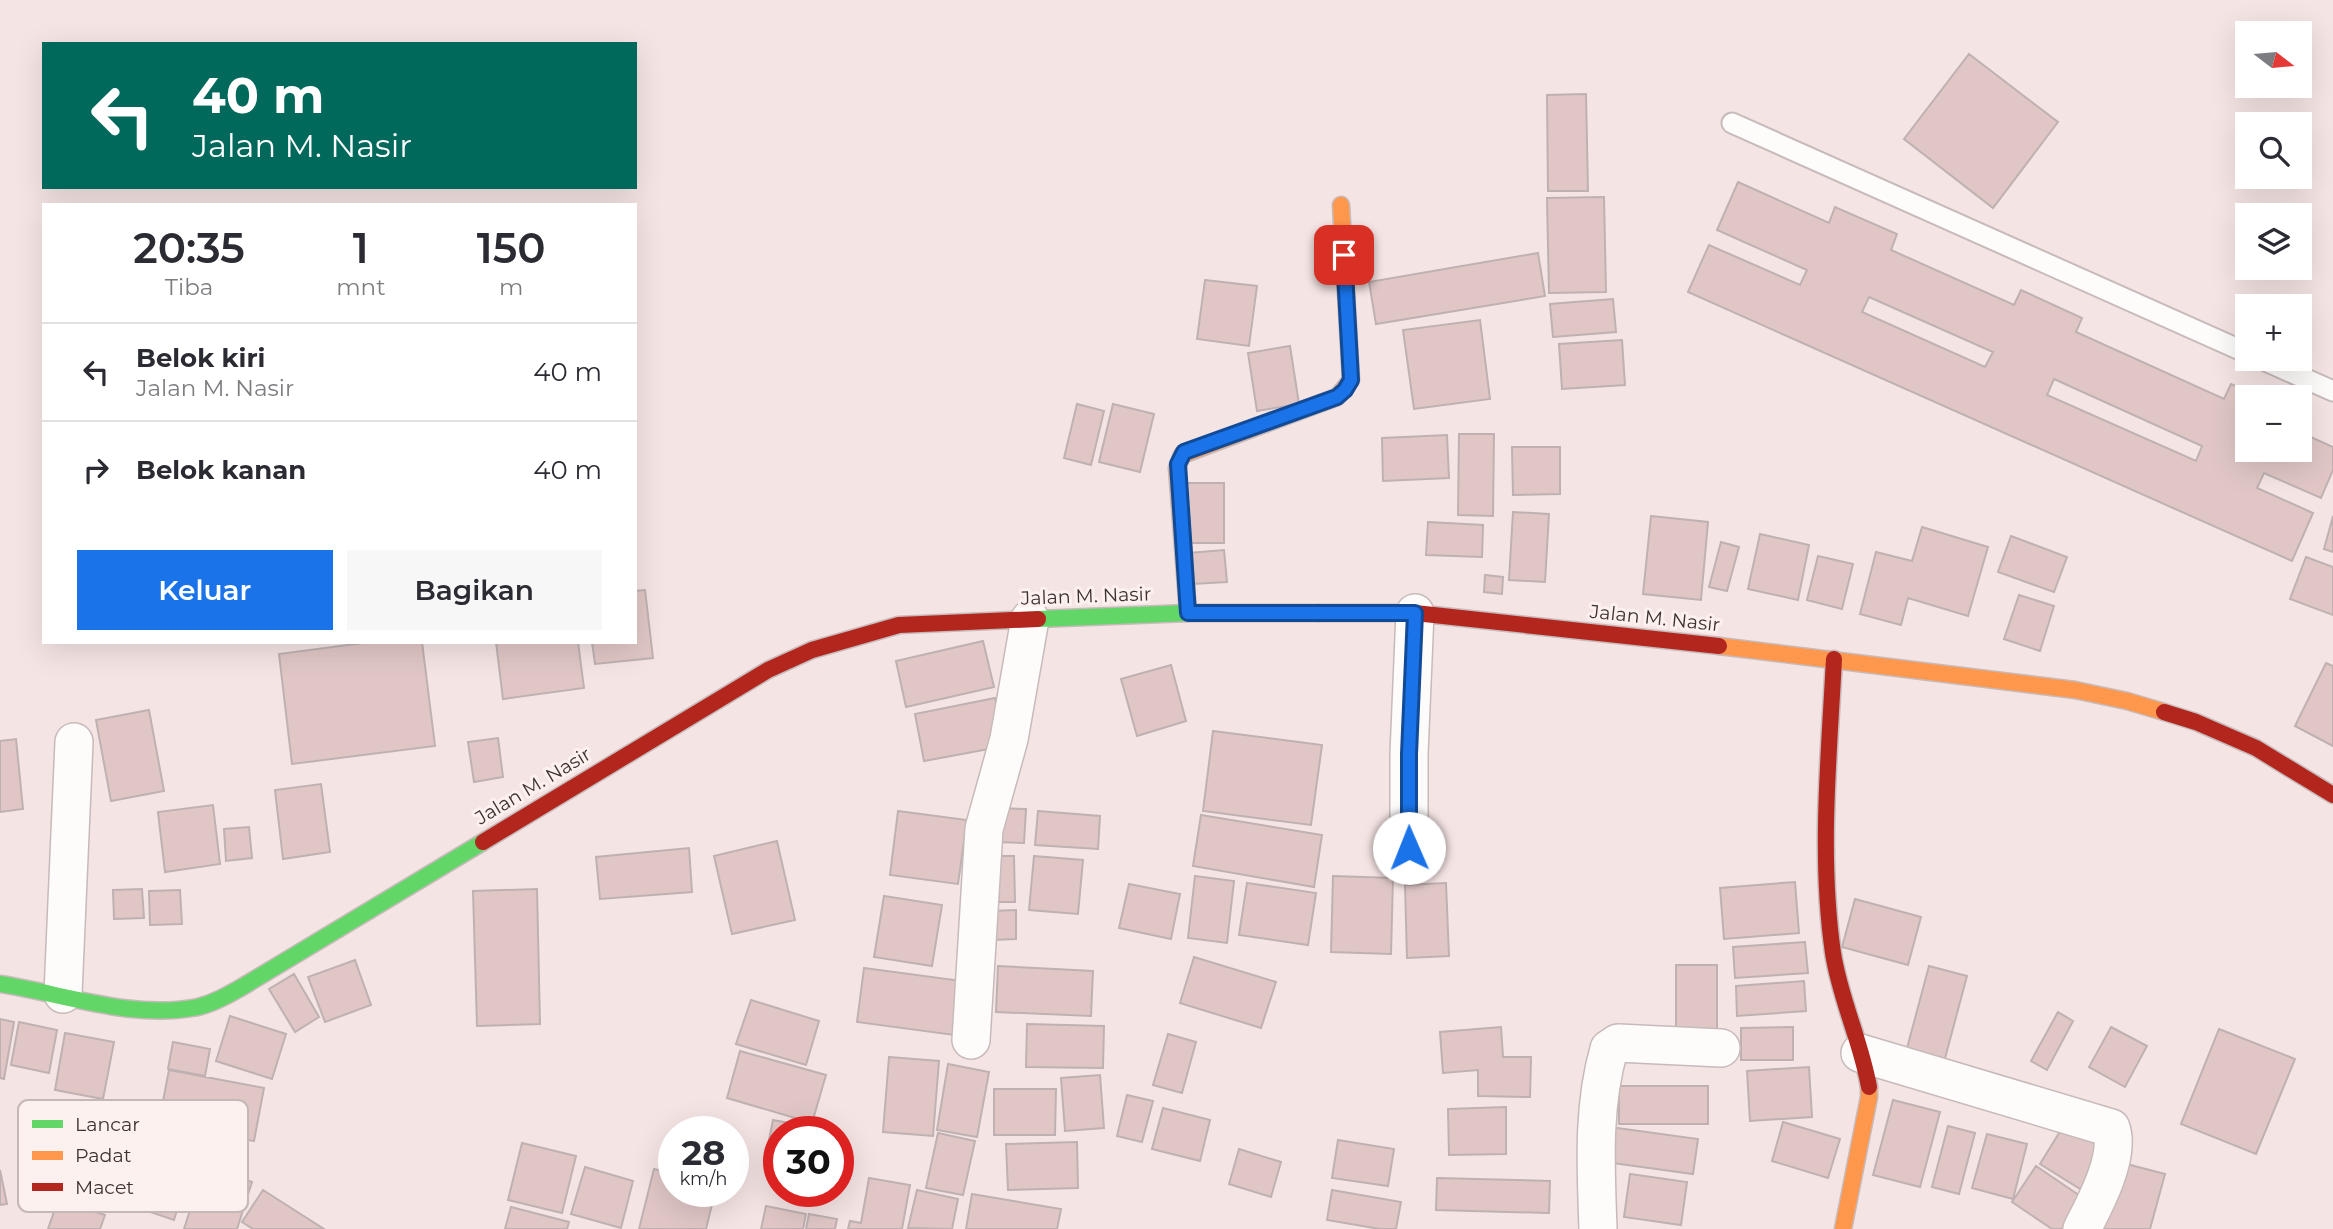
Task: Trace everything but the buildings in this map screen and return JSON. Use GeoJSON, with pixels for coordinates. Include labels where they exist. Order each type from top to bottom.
{"type":"FeatureCollection","features":[{"type":"Feature","properties":{"kind":"street"},"geometry":{"type":"LineString","coordinates":[[1188,613],[1177,468],[1182,454],[1337,397],[1351,380],[1341,205]]}},
{"type":"Feature","properties":{"kind":"street","name":"Jalan M. Nasir"},"geometry":{"type":"LineString","coordinates":[[0,984],[139,1008],[173,1010],[198,1007],[221,998],[768,670],[812,650],[900,625],[1188,613],[1415,613],[1834,659],[2075,690],[2166,711],[2256,748],[2333,796]]}},
{"type":"Feature","properties":{"kind":"street"},"geometry":{"type":"LineString","coordinates":[[1409,848],[1409,754],[1415,613]]}},
{"type":"Feature","properties":{"kind":"street"},"geometry":{"type":"LineString","coordinates":[[971,1040],[984,829],[1009,739],[1030,620]]}},
{"type":"Feature","properties":{"kind":"street"},"geometry":{"type":"LineString","coordinates":[[1834,659],[1825,862],[1839,986],[1868,1080],[1869,1097],[1843,1229]]}},
{"type":"Feature","properties":{"kind":"street"},"geometry":{"type":"LineString","coordinates":[[63,994],[74,742]]}},
{"type":"Feature","properties":{"kind":"street"},"geometry":{"type":"LineString","coordinates":[[1598,1229],[1595,1137],[1599,1096],[1609,1049],[1618,1043],[1721,1048]]}},
{"type":"Feature","properties":{"kind":"street"},"geometry":{"type":"LineString","coordinates":[[1860,1053],[2111,1128],[2114,1138],[2104,1186],[2082,1229]]}},
{"type":"Feature","properties":{"kind":"lane"},"geometry":{"type":"LineString","coordinates":[[1732,123],[2235,348]]}},
{"type":"Feature","properties":{"kind":"lane"},"geometry":{"type":"LineString","coordinates":[[2288,371],[2333,391]]}},
{"type":"Feature","properties":{"kind":"traffic: fast"},"geometry":{"type":"LineString","coordinates":[[1038,619],[1188,613],[1319,613]]}},
{"type":"Feature","properties":{"kind":"traffic: fast"},"geometry":{"type":"LineString","coordinates":[[0,984],[124,1008],[173,1010],[198,1007],[242,987],[483,842]]}},
{"type":"Feature","properties":{"kind":"traffic: slow"},"geometry":{"type":"LineString","coordinates":[[1188,613],[1177,468],[1182,455],[1337,397],[1351,380],[1341,205]]}},
{"type":"Feature","properties":{"kind":"traffic: slow"},"geometry":{"type":"LineString","coordinates":[[1719,646],[2075,690],[2164,712]]}},
{"type":"Feature","properties":{"kind":"traffic: slow"},"geometry":{"type":"LineString","coordinates":[[1843,1229],[1869,1087]]}},
{"type":"Feature","properties":{"kind":"traffic: jam"},"geometry":{"type":"LineString","coordinates":[[1319,613],[1415,613],[1719,646]]}},
{"type":"Feature","properties":{"kind":"traffic: jam"},"geometry":{"type":"LineString","coordinates":[[483,842],[768,670],[812,650],[899,625],[1038,619]]}},
{"type":"Feature","properties":{"kind":"traffic: jam"},"geometry":{"type":"LineString","coordinates":[[1834,659],[1826,806],[1829,916],[1836,970],[1869,1087]]}},
{"type":"Feature","properties":{"kind":"traffic: jam"},"geometry":{"type":"LineString","coordinates":[[2164,712],[2196,722],[2256,748],[2333,795]]}},
{"type":"Feature","properties":{"kind":"route"},"geometry":{"type":"LineString","coordinates":[[1344,255],[1351,380],[1345,390],[1337,397],[1182,454],[1177,468],[1188,613],[1415,613],[1409,754],[1409,848]]}}]}
